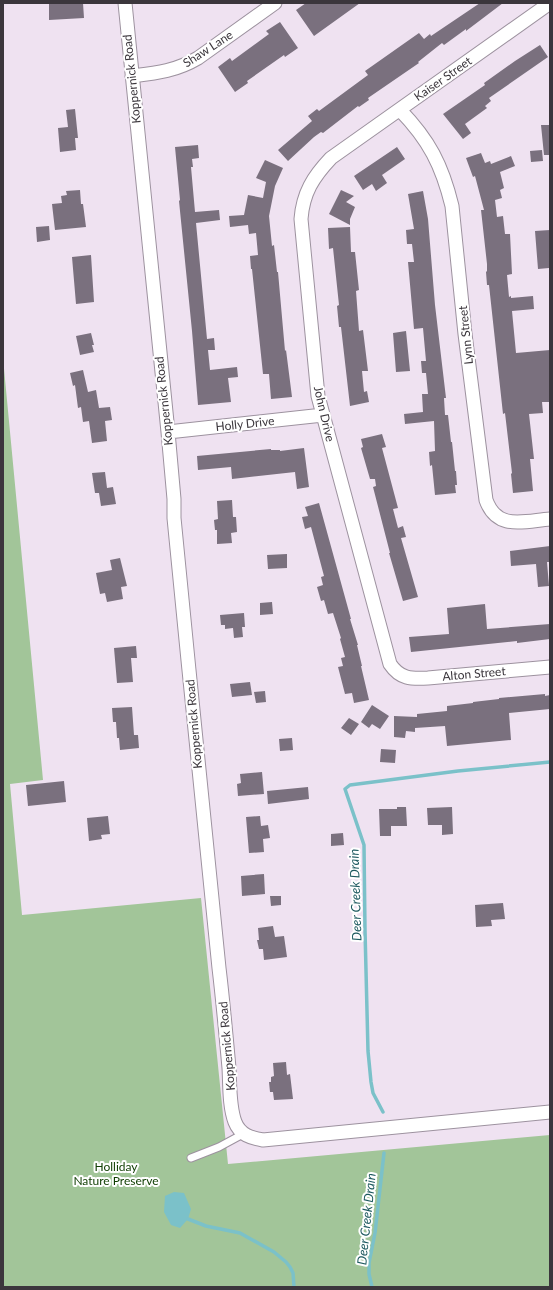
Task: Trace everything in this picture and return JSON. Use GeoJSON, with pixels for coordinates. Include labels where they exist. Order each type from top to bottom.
{"type":"FeatureCollection","features":[{"type":"Feature","properties":{"kind":"street","name":"Koppernick Road"},"geometry":{"type":"LineString","coordinates":[[125,3],[168,432],[174,499],[174,518],[198,771],[225,1024],[232,1106],[237,1126],[244,1134]]}},
{"type":"Feature","properties":{"kind":"street","name":"Shaw Lane"},"geometry":{"type":"LineString","coordinates":[[132,76],[159,73],[187,64],[198,58],[275,3]]}},
{"type":"Feature","properties":{"kind":"street","name":"Kaiser Street"},"geometry":{"type":"LineString","coordinates":[[336,155],[548,8]]}},
{"type":"Feature","properties":{"kind":"street","name":"Lynn Street"},"geometry":{"type":"LineString","coordinates":[[400,110],[416,127],[432,151],[445,179],[452,206],[465,334],[486,500],[489,509],[498,518],[505,521],[512,522],[550,519]]}},
{"type":"Feature","properties":{"kind":"street","name":"John Drive"},"geometry":{"type":"LineString","coordinates":[[336,155],[320,170],[310,185],[305,196],[301,220],[316,386],[388,659],[393,669],[400,674]]}},
{"type":"Feature","properties":{"kind":"street","name":"Holly Drive"},"geometry":{"type":"LineString","coordinates":[[168,432],[323,416]]}},
{"type":"Feature","properties":{"kind":"street","name":"Alton Street"},"geometry":{"type":"LineString","coordinates":[[400,674],[411,679],[550,667]]}},
{"type":"Feature","properties":{"kind":"street"},"geometry":{"type":"LineString","coordinates":[[244,1134],[249,1137],[263,1140],[550,1112]]}},
{"type":"Feature","properties":{"kind":"lane"},"geometry":{"type":"LineString","coordinates":[[191,1158],[219,1147],[244,1134]]}},
{"type":"Feature","properties":{"kind":"green space","name":"Holliday Nature Preserve"},"geometry":{"type":"Polygon","coordinates":[[[3,358],[43,780],[10,784],[22,915],[201,898],[228,1164],[550,1135],[550,1287],[3,1287],[3,358]]]}},
{"type":"Feature","properties":{"kind":"water"},"geometry":{"type":"Polygon","coordinates":[[[174,1192],[184,1193],[191,1209],[188,1219],[180,1228],[171,1225],[164,1212],[165,1196],[174,1192]]]}},
{"type":"Feature","properties":{"kind":"building"},"geometry":{"type":"Polygon","coordinates":[[[49,3],[83,3],[84,18],[49,20],[49,3]]]}},
{"type":"Feature","properties":{"kind":"building"},"geometry":{"type":"Polygon","coordinates":[[[306,3],[360,3],[314,36],[296,10],[306,3]]]}},
{"type":"Feature","properties":{"kind":"building"},"geometry":{"type":"Polygon","coordinates":[[[480,3],[503,3],[466,31],[466,29],[444,45],[442,43],[418,62],[419,63],[368,98],[369,100],[359,107],[358,106],[323,133],[321,132],[314,137],[288,161],[278,150],[312,121],[308,116],[317,109],[319,111],[368,75],[365,71],[419,33],[424,39],[430,34],[431,36],[480,3]]]}},
{"type":"Feature","properties":{"kind":"building"},"geometry":{"type":"Polygon","coordinates":[[[280,22],[298,48],[285,57],[284,55],[247,81],[248,83],[235,92],[218,67],[230,58],[232,61],[269,34],[266,31],[280,22]]]}},
{"type":"Feature","properties":{"kind":"building"},"geometry":{"type":"Polygon","coordinates":[[[540,45],[548,57],[489,98],[491,101],[485,106],[487,108],[465,124],[471,133],[463,139],[443,114],[485,85],[484,83],[540,45]]]}},
{"type":"Feature","properties":{"kind":"building"},"geometry":{"type":"Polygon","coordinates":[[[75,109],[78,138],[75,138],[76,150],[60,152],[58,128],[68,127],[66,110],[75,109]]]}},
{"type":"Feature","properties":{"kind":"building"},"geometry":{"type":"Polygon","coordinates":[[[541,125],[550,125],[550,155],[544,155],[541,125]]]}},
{"type":"Feature","properties":{"kind":"building"},"geometry":{"type":"Polygon","coordinates":[[[198,145],[199,158],[192,159],[193,167],[191,167],[195,212],[219,210],[220,220],[196,223],[207,339],[214,338],[215,350],[208,350],[210,370],[237,367],[238,377],[228,378],[231,402],[198,405],[175,147],[198,145]]]}},
{"type":"Feature","properties":{"kind":"building"},"geometry":{"type":"Polygon","coordinates":[[[397,147],[405,159],[382,175],[387,183],[376,191],[372,184],[363,190],[354,176],[397,147]]]}},
{"type":"Feature","properties":{"kind":"building"},"geometry":{"type":"Polygon","coordinates":[[[542,150],[543,161],[531,162],[530,151],[542,150]]]}},
{"type":"Feature","properties":{"kind":"building"},"geometry":{"type":"Polygon","coordinates":[[[481,153],[485,163],[490,161],[491,164],[511,156],[515,166],[500,172],[504,188],[500,190],[502,198],[495,200],[497,217],[503,216],[505,234],[510,234],[512,274],[507,275],[509,297],[533,296],[534,309],[512,311],[516,353],[550,350],[550,402],[542,402],[543,413],[529,414],[534,459],[530,459],[533,491],[513,493],[512,473],[505,413],[503,414],[489,285],[487,285],[487,264],[481,210],[484,210],[475,176],[473,177],[466,158],[481,153]]]}},
{"type":"Feature","properties":{"kind":"building"},"geometry":{"type":"Polygon","coordinates":[[[265,160],[283,168],[275,186],[269,216],[272,246],[274,245],[278,272],[285,351],[286,350],[292,397],[271,399],[269,374],[263,374],[251,269],[250,256],[258,255],[256,233],[249,234],[248,225],[230,227],[229,216],[244,215],[248,195],[263,198],[266,182],[256,178],[265,160]]]}},
{"type":"Feature","properties":{"kind":"building"},"geometry":{"type":"Polygon","coordinates":[[[80,190],[81,204],[83,204],[86,227],[55,230],[52,204],[62,203],[61,196],[67,195],[66,191],[80,190]]]}},
{"type":"Feature","properties":{"kind":"building"},"geometry":{"type":"Polygon","coordinates":[[[341,190],[354,196],[346,202],[355,207],[350,219],[350,225],[329,214],[341,190]]]}},
{"type":"Feature","properties":{"kind":"building"},"geometry":{"type":"Polygon","coordinates":[[[423,191],[428,219],[435,305],[446,398],[444,398],[445,415],[448,415],[457,485],[455,485],[456,493],[435,495],[429,452],[435,451],[434,421],[405,424],[404,414],[423,412],[422,394],[428,394],[426,373],[422,373],[421,361],[426,361],[423,328],[414,329],[408,262],[414,262],[412,244],[407,244],[406,230],[414,229],[408,194],[423,191]]]}},
{"type":"Feature","properties":{"kind":"building"},"geometry":{"type":"Polygon","coordinates":[[[49,226],[50,240],[37,242],[36,227],[49,226]]]}},
{"type":"Feature","properties":{"kind":"building"},"geometry":{"type":"Polygon","coordinates":[[[350,227],[351,252],[355,252],[359,290],[356,291],[359,331],[363,330],[368,371],[362,371],[364,392],[367,391],[369,402],[350,406],[341,327],[339,327],[337,306],[339,305],[333,248],[329,249],[328,228],[350,227]]]}},
{"type":"Feature","properties":{"kind":"building"},"geometry":{"type":"Polygon","coordinates":[[[550,230],[549,268],[538,269],[535,231],[550,230]]]}},
{"type":"Feature","properties":{"kind":"building"},"geometry":{"type":"Polygon","coordinates":[[[91,255],[94,302],[76,304],[72,257],[91,255]]]}},
{"type":"Feature","properties":{"kind":"building"},"geometry":{"type":"Polygon","coordinates":[[[406,331],[410,371],[396,372],[393,333],[406,331]]]}},
{"type":"Feature","properties":{"kind":"building"},"geometry":{"type":"Polygon","coordinates":[[[91,333],[94,352],[80,355],[76,336],[91,333]]]}},
{"type":"Feature","properties":{"kind":"building"},"geometry":{"type":"Polygon","coordinates":[[[83,370],[88,392],[96,390],[99,408],[110,407],[112,420],[105,421],[107,441],[92,443],[89,421],[83,422],[81,407],[78,408],[75,385],[73,386],[70,373],[83,370]]]}},
{"type":"Feature","properties":{"kind":"building"},"geometry":{"type":"Polygon","coordinates":[[[382,434],[386,447],[382,448],[398,508],[393,509],[398,528],[403,526],[406,537],[401,538],[418,597],[403,601],[389,553],[373,487],[376,486],[375,479],[370,479],[361,448],[363,447],[361,439],[382,434]]]}},
{"type":"Feature","properties":{"kind":"building"},"geometry":{"type":"Polygon","coordinates":[[[304,448],[309,487],[297,489],[295,472],[232,479],[231,467],[198,470],[197,456],[271,449],[280,451],[304,448]]]}},
{"type":"Feature","properties":{"kind":"building"},"geometry":{"type":"Polygon","coordinates":[[[105,472],[107,488],[113,487],[116,504],[101,506],[99,493],[95,493],[92,473],[105,472]]]}},
{"type":"Feature","properties":{"kind":"building"},"geometry":{"type":"Polygon","coordinates":[[[232,500],[233,517],[236,517],[237,532],[231,533],[232,543],[217,544],[217,530],[215,530],[214,520],[218,519],[217,501],[232,500]]]}},
{"type":"Feature","properties":{"kind":"building"},"geometry":{"type":"Polygon","coordinates":[[[319,503],[358,645],[369,700],[354,703],[352,693],[345,694],[338,667],[343,666],[341,658],[345,657],[341,638],[333,613],[328,614],[324,600],[321,601],[317,587],[323,585],[321,577],[324,576],[311,527],[305,529],[302,517],[308,516],[305,507],[319,503]]]}},
{"type":"Feature","properties":{"kind":"building"},"geometry":{"type":"Polygon","coordinates":[[[550,546],[550,562],[547,562],[549,586],[538,587],[536,564],[511,566],[510,551],[550,546]]]}},
{"type":"Feature","properties":{"kind":"building"},"geometry":{"type":"Polygon","coordinates":[[[287,554],[287,568],[268,569],[267,555],[287,554]]]}},
{"type":"Feature","properties":{"kind":"building"},"geometry":{"type":"Polygon","coordinates":[[[120,558],[127,586],[121,587],[123,599],[107,602],[105,593],[100,594],[96,573],[112,570],[110,560],[120,558]]]}},
{"type":"Feature","properties":{"kind":"building"},"geometry":{"type":"Polygon","coordinates":[[[272,602],[273,614],[260,615],[260,603],[272,602]]]}},
{"type":"Feature","properties":{"kind":"building"},"geometry":{"type":"Polygon","coordinates":[[[485,604],[487,629],[550,624],[550,639],[411,652],[409,637],[449,634],[447,608],[485,604]]]}},
{"type":"Feature","properties":{"kind":"building"},"geometry":{"type":"Polygon","coordinates":[[[244,613],[245,627],[242,627],[243,637],[234,638],[233,628],[225,629],[225,625],[221,625],[220,615],[244,613]]]}},
{"type":"Feature","properties":{"kind":"building"},"geometry":{"type":"Polygon","coordinates":[[[136,646],[137,658],[131,658],[133,682],[117,683],[114,648],[136,646]]]}},
{"type":"Feature","properties":{"kind":"building"},"geometry":{"type":"Polygon","coordinates":[[[250,682],[252,695],[232,697],[230,684],[250,682]]]}},
{"type":"Feature","properties":{"kind":"building"},"geometry":{"type":"Polygon","coordinates":[[[265,691],[266,702],[256,703],[254,692],[265,691]]]}},
{"type":"Feature","properties":{"kind":"building"},"geometry":{"type":"Polygon","coordinates":[[[545,694],[545,696],[550,695],[550,709],[509,713],[511,740],[447,746],[445,726],[415,728],[415,732],[406,731],[405,738],[394,737],[394,716],[417,717],[417,714],[447,711],[447,706],[499,698],[545,694]]]}},
{"type":"Feature","properties":{"kind":"building"},"geometry":{"type":"Polygon","coordinates":[[[372,705],[389,716],[380,729],[372,724],[369,728],[361,722],[372,705]]]}},
{"type":"Feature","properties":{"kind":"building"},"geometry":{"type":"Polygon","coordinates":[[[132,707],[134,735],[138,735],[139,748],[120,750],[119,738],[117,738],[116,722],[113,722],[112,708],[132,707]]]}},
{"type":"Feature","properties":{"kind":"building"},"geometry":{"type":"Polygon","coordinates":[[[349,718],[359,724],[351,735],[341,728],[349,718]]]}},
{"type":"Feature","properties":{"kind":"building"},"geometry":{"type":"Polygon","coordinates":[[[292,738],[293,750],[280,751],[279,739],[292,738]]]}},
{"type":"Feature","properties":{"kind":"building"},"geometry":{"type":"Polygon","coordinates":[[[381,749],[396,750],[395,763],[380,762],[381,749]]]}},
{"type":"Feature","properties":{"kind":"building"},"geometry":{"type":"Polygon","coordinates":[[[262,772],[264,794],[238,796],[237,784],[241,783],[240,774],[262,772]]]}},
{"type":"Feature","properties":{"kind":"building"},"geometry":{"type":"Polygon","coordinates":[[[64,781],[66,802],[28,806],[26,785],[64,781]]]}},
{"type":"Feature","properties":{"kind":"building"},"geometry":{"type":"Polygon","coordinates":[[[308,787],[309,799],[268,804],[267,791],[308,787]]]}},
{"type":"Feature","properties":{"kind":"building"},"geometry":{"type":"Polygon","coordinates":[[[397,807],[406,807],[407,826],[391,826],[391,836],[380,836],[379,809],[397,809],[397,807]]]}},
{"type":"Feature","properties":{"kind":"building"},"geometry":{"type":"Polygon","coordinates":[[[452,807],[453,834],[442,835],[442,825],[428,825],[427,808],[452,807]]]}},
{"type":"Feature","properties":{"kind":"building"},"geometry":{"type":"Polygon","coordinates":[[[108,816],[110,834],[101,835],[102,839],[89,841],[87,818],[108,816]]]}},
{"type":"Feature","properties":{"kind":"building"},"geometry":{"type":"Polygon","coordinates":[[[260,816],[261,826],[268,825],[270,838],[263,839],[264,852],[249,853],[246,817],[260,816]]]}},
{"type":"Feature","properties":{"kind":"building"},"geometry":{"type":"Polygon","coordinates":[[[343,833],[344,845],[331,846],[331,834],[343,833]]]}},
{"type":"Feature","properties":{"kind":"building"},"geometry":{"type":"Polygon","coordinates":[[[264,874],[265,894],[242,896],[241,876],[264,874]]]}},
{"type":"Feature","properties":{"kind":"building"},"geometry":{"type":"Polygon","coordinates":[[[270,896],[281,896],[281,905],[271,906],[270,896]]]}},
{"type":"Feature","properties":{"kind":"building"},"geometry":{"type":"Polygon","coordinates":[[[503,903],[505,919],[491,920],[492,926],[476,927],[475,905],[503,903]]]}},
{"type":"Feature","properties":{"kind":"building"},"geometry":{"type":"Polygon","coordinates":[[[273,926],[275,937],[284,936],[287,957],[264,960],[263,949],[259,949],[257,940],[259,940],[258,928],[273,926]]]}},
{"type":"Feature","properties":{"kind":"building"},"geometry":{"type":"Polygon","coordinates":[[[286,1062],[287,1075],[290,1074],[293,1099],[274,1100],[273,1092],[270,1092],[269,1082],[271,1082],[271,1077],[274,1076],[273,1063],[286,1062]]]}},
{"type":"Feature","properties":{"kind":"waterway","name":"Deer Creek Drain"},"geometry":{"type":"LineString","coordinates":[[383,1112],[373,1093],[368,1051],[364,845],[345,789],[350,785],[458,771],[550,762]]}},
{"type":"Feature","properties":{"kind":"waterway","name":"Deer Creek Drain"},"geometry":{"type":"LineString","coordinates":[[372,1287],[369,1274],[369,1263],[375,1233],[384,1153]]}},
{"type":"Feature","properties":{"kind":"waterway"},"geometry":{"type":"LineString","coordinates":[[188,1219],[206,1226],[240,1233],[274,1252],[290,1267],[293,1273],[294,1287]]}}]}
